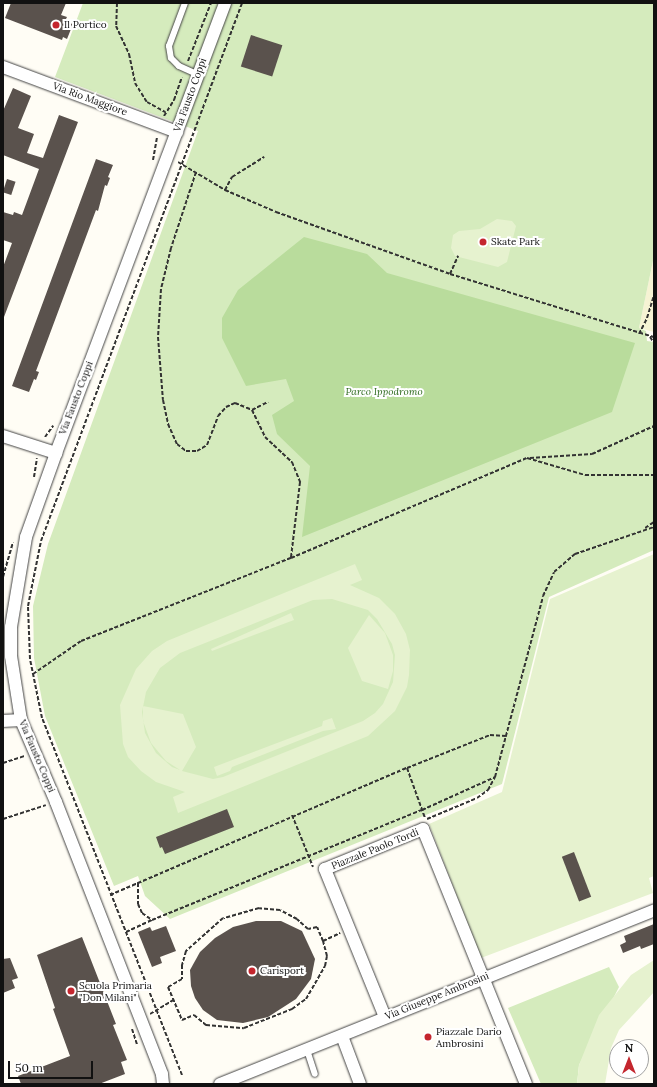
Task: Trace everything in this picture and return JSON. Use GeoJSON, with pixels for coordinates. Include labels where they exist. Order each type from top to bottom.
{"type":"FeatureCollection","features":[{"type":"Feature","properties":{"kind":"street","name":"Via Fausto Coppi"},"geometry":{"type":"LineString","coordinates":[[163,1079],[56,802],[21,720],[11,656],[14,599],[26,538],[56,453],[177,132],[197,74],[225,3]]}},
{"type":"Feature","properties":{"kind":"street","name":"Via Rio Maggiore"},"geometry":{"type":"LineString","coordinates":[[3,68],[177,132]]}},
{"type":"Feature","properties":{"kind":"street"},"geometry":{"type":"LineString","coordinates":[[3,436],[56,453]]}},
{"type":"Feature","properties":{"kind":"street"},"geometry":{"type":"LineString","coordinates":[[3,721],[21,720]]}},
{"type":"Feature","properties":{"kind":"street","name":"Piazzale Paolo Tordi"},"geometry":{"type":"LineString","coordinates":[[385,1017],[325,869],[425,824],[483,978]]}},
{"type":"Feature","properties":{"kind":"street","name":"Via Giuseppe Ambrosini"},"geometry":{"type":"LineString","coordinates":[[220,1084],[654,910]]}},
{"type":"Feature","properties":{"kind":"street"},"geometry":{"type":"LineString","coordinates":[[483,978],[526,1084]]}},
{"type":"Feature","properties":{"kind":"street"},"geometry":{"type":"LineString","coordinates":[[342,1036],[360,1084]]}},
{"type":"Feature","properties":{"kind":"street"},"geometry":{"type":"LineString","coordinates":[[163,1079],[172,1084]]}},
{"type":"Feature","properties":{"kind":"lane"},"geometry":{"type":"LineString","coordinates":[[185,3],[169,46],[171,58],[175,62],[197,74]]}},
{"type":"Feature","properties":{"kind":"lane"},"geometry":{"type":"LineString","coordinates":[[307,1050],[315,1074]]}},
{"type":"Feature","properties":{"kind":"path"},"geometry":{"type":"LineString","coordinates":[[118,3],[116,26],[129,54],[135,83],[147,102],[165,112]]}},
{"type":"Feature","properties":{"kind":"path"},"geometry":{"type":"LineString","coordinates":[[182,1075],[110,895],[42,718],[33,674],[28,606],[41,541],[242,3]]}},
{"type":"Feature","properties":{"kind":"path"},"geometry":{"type":"LineString","coordinates":[[153,150],[183,164],[225,190],[276,212],[450,274],[639,334],[654,337]]}},
{"type":"Feature","properties":{"kind":"path"},"geometry":{"type":"LineString","coordinates":[[225,190],[232,177],[264,157]]}},
{"type":"Feature","properties":{"kind":"path"},"geometry":{"type":"LineString","coordinates":[[196,172],[171,248],[161,289],[158,337],[163,400],[168,424],[177,444],[186,451],[197,451],[207,445],[218,416],[226,407],[234,403],[252,410],[265,437],[292,462],[300,482],[291,558]]}},
{"type":"Feature","properties":{"kind":"path"},"geometry":{"type":"LineString","coordinates":[[450,274],[458,256]]}},
{"type":"Feature","properties":{"kind":"path"},"geometry":{"type":"LineString","coordinates":[[639,334],[647,318],[654,295]]}},
{"type":"Feature","properties":{"kind":"path"},"geometry":{"type":"LineString","coordinates":[[650,337],[654,344]]}},
{"type":"Feature","properties":{"kind":"path"},"geometry":{"type":"LineString","coordinates":[[252,410],[268,402]]}},
{"type":"Feature","properties":{"kind":"path"},"geometry":{"type":"LineString","coordinates":[[33,674],[81,642],[291,558],[527,458],[592,454],[654,426]]}},
{"type":"Feature","properties":{"kind":"path"},"geometry":{"type":"LineString","coordinates":[[527,458],[586,475],[654,475]]}},
{"type":"Feature","properties":{"kind":"path"},"geometry":{"type":"LineString","coordinates":[[644,529],[654,522]]}},
{"type":"Feature","properties":{"kind":"path"},"geometry":{"type":"LineString","coordinates":[[407,768],[422,810],[425,824],[477,798],[488,790],[495,777],[543,596],[554,572],[574,554],[644,529],[654,527]]}},
{"type":"Feature","properties":{"kind":"path"},"geometry":{"type":"LineString","coordinates":[[110,895],[407,768],[490,735],[506,736]]}},
{"type":"Feature","properties":{"kind":"path"},"geometry":{"type":"LineString","coordinates":[[3,763],[35,754]]}},
{"type":"Feature","properties":{"kind":"path"},"geometry":{"type":"LineString","coordinates":[[126,932],[422,810],[495,777]]}},
{"type":"Feature","properties":{"kind":"path","name":"Via Fausto Coppi"},"geometry":{"type":"LineString","coordinates":[[3,819],[56,802]]}},
{"type":"Feature","properties":{"kind":"path"},"geometry":{"type":"LineString","coordinates":[[138,883],[138,904],[142,913],[152,920]]}},
{"type":"Feature","properties":{"kind":"path"},"geometry":{"type":"LineString","coordinates":[[259,908],[280,910],[297,919],[308,929],[317,927],[323,941],[327,956],[325,966],[306,999],[267,1021],[244,1028],[225,1029],[206,1025],[194,1015],[182,1020],[168,987],[182,979],[182,965],[186,951],[223,918],[259,908]]}},
{"type":"Feature","properties":{"kind":"path"},"geometry":{"type":"LineString","coordinates":[[323,941],[341,932]]}},
{"type":"Feature","properties":{"kind":"path"},"geometry":{"type":"LineString","coordinates":[[156,1011],[173,1000]]}},
{"type":"Feature","properties":{"kind":"shaded area"},"geometry":{"type":"Polygon","coordinates":[[[654,256],[654,332],[639,328],[654,256]]]}},
{"type":"Feature","properties":{"kind":"green space","name":"Parco Ippodromo"},"geometry":{"type":"Polygon","coordinates":[[[83,3],[654,3],[654,256],[639,328],[646,331],[647,341],[654,342],[654,550],[549,597],[502,784],[170,919],[145,896],[138,876],[114,886],[45,716],[34,658],[33,606],[48,544],[198,131],[55,77],[83,3]]]}},
{"type":"Feature","properties":{"kind":"green space","name":"Skate Park"},"geometry":{"type":"Polygon","coordinates":[[[497,219],[512,221],[516,226],[507,262],[498,267],[455,256],[451,248],[453,235],[459,231],[480,229],[497,219]]]}},
{"type":"Feature","properties":{"kind":"green space"},"geometry":{"type":"Polygon","coordinates":[[[304,237],[367,254],[387,273],[635,343],[612,412],[302,537],[310,466],[277,434],[272,415],[294,401],[286,379],[246,386],[222,338],[222,318],[238,290],[304,237]]]}},
{"type":"Feature","properties":{"kind":"green space"},"geometry":{"type":"Polygon","coordinates":[[[654,554],[654,876],[649,878],[653,893],[481,958],[429,824],[502,792],[550,599],[654,554]]]}},
{"type":"Feature","properties":{"kind":"green space"},"geometry":{"type":"Polygon","coordinates":[[[355,564],[362,580],[350,585],[379,598],[395,614],[406,634],[410,650],[409,675],[407,687],[395,711],[368,736],[178,813],[173,797],[185,792],[156,782],[141,771],[128,757],[123,744],[120,705],[136,669],[152,651],[167,641],[355,564]],[[332,599],[313,600],[180,653],[160,668],[146,692],[143,706],[183,714],[196,747],[182,771],[213,779],[223,777],[363,721],[375,713],[383,704],[393,682],[395,655],[392,644],[377,619],[368,610],[332,599]],[[143,722],[145,733],[156,753],[172,767],[180,770],[166,761],[151,743],[143,722]]]}},
{"type":"Feature","properties":{"kind":"green space"},"geometry":{"type":"Polygon","coordinates":[[[291,613],[294,620],[212,651],[211,649],[291,613]]]}},
{"type":"Feature","properties":{"kind":"green space"},"geometry":{"type":"Polygon","coordinates":[[[369,615],[385,633],[393,655],[393,671],[388,689],[362,681],[348,648],[369,615]]]}},
{"type":"Feature","properties":{"kind":"green space"},"geometry":{"type":"Polygon","coordinates":[[[332,718],[336,729],[323,731],[232,767],[230,771],[217,776],[214,767],[322,726],[323,721],[332,718]]]}},
{"type":"Feature","properties":{"kind":"green space"},"geometry":{"type":"Polygon","coordinates":[[[654,960],[654,992],[619,1030],[615,1039],[609,1039],[609,1060],[605,1084],[577,1084],[579,1065],[599,1015],[631,975],[654,960]]]}},
{"type":"Feature","properties":{"kind":"green space"},"geometry":{"type":"Polygon","coordinates":[[[609,967],[619,987],[579,1065],[577,1084],[541,1084],[508,1008],[609,967]]]}},
{"type":"Feature","properties":{"kind":"building"},"geometry":{"type":"Polygon","coordinates":[[[11,3],[66,3],[61,15],[67,17],[65,21],[73,24],[67,39],[63,37],[62,40],[5,18],[11,3]]]}},
{"type":"Feature","properties":{"kind":"building"},"geometry":{"type":"Polygon","coordinates":[[[251,35],[282,45],[272,77],[241,66],[251,35]]]}},
{"type":"Feature","properties":{"kind":"building"},"geometry":{"type":"Polygon","coordinates":[[[13,88],[31,96],[18,128],[34,134],[27,153],[43,158],[59,115],[78,122],[4,317],[3,267],[12,243],[3,240],[3,212],[13,215],[14,212],[22,215],[39,169],[3,155],[3,111],[13,88]]]}},
{"type":"Feature","properties":{"kind":"building"},"geometry":{"type":"Polygon","coordinates":[[[96,159],[113,165],[108,177],[110,178],[107,186],[105,185],[98,211],[96,210],[36,371],[39,372],[36,380],[34,379],[29,392],[12,386],[96,159]]]}},
{"type":"Feature","properties":{"kind":"building"},"geometry":{"type":"Polygon","coordinates":[[[7,179],[16,182],[11,195],[3,192],[7,179]]]}},
{"type":"Feature","properties":{"kind":"building"},"geometry":{"type":"Polygon","coordinates":[[[227,809],[234,827],[165,854],[162,847],[160,848],[156,837],[227,809]]]}},
{"type":"Feature","properties":{"kind":"building"},"geometry":{"type":"Polygon","coordinates":[[[574,852],[591,897],[579,901],[562,857],[574,852]]]}},
{"type":"Feature","properties":{"kind":"building","name":"Carisport"},"geometry":{"type":"Polygon","coordinates":[[[256,921],[281,921],[302,931],[315,959],[311,979],[296,999],[268,1017],[243,1023],[217,1020],[203,1010],[195,998],[191,986],[190,970],[200,952],[215,938],[233,927],[256,921]]]}},
{"type":"Feature","properties":{"kind":"building"},"geometry":{"type":"Polygon","coordinates":[[[654,924],[654,944],[641,949],[640,946],[623,953],[620,945],[626,942],[624,936],[654,924]]]}},
{"type":"Feature","properties":{"kind":"building"},"geometry":{"type":"Polygon","coordinates":[[[166,926],[176,951],[160,957],[162,963],[152,967],[138,932],[150,927],[152,931],[166,926]]]}},
{"type":"Feature","properties":{"kind":"building","name":"Scuola Primaria \"Don Milani\""},"geometry":{"type":"Polygon","coordinates":[[[82,937],[116,1024],[113,1025],[127,1060],[121,1062],[125,1074],[99,1084],[21,1084],[18,1076],[70,1056],[53,1009],[55,1008],[37,955],[82,937]]]}},
{"type":"Feature","properties":{"kind":"building"},"geometry":{"type":"Polygon","coordinates":[[[10,958],[18,978],[12,980],[15,988],[3,993],[3,959],[10,958]]]}},
{"type":"Feature","properties":{"kind":"place","name":"Il Portico"},"geometry":{"type":"Point","coordinates":[56,25]}},
{"type":"Feature","properties":{"kind":"place","name":"Skate Park"},"geometry":{"type":"Point","coordinates":[483,242]}},
{"type":"Feature","properties":{"kind":"place","name":"Carisport"},"geometry":{"type":"Point","coordinates":[252,971]}},
{"type":"Feature","properties":{"kind":"place","name":"Scuola Primaria \"Don Milani\""},"geometry":{"type":"Point","coordinates":[71,991]}},
{"type":"Feature","properties":{"kind":"place","name":"Piazzale Dario Ambrosini"},"geometry":{"type":"Point","coordinates":[428,1037]}}]}
